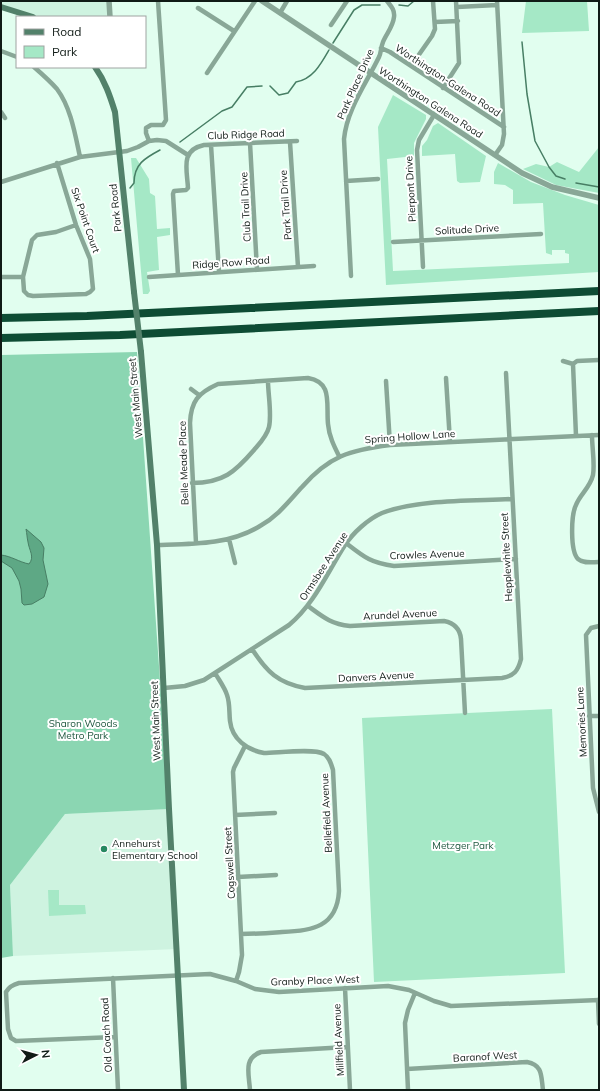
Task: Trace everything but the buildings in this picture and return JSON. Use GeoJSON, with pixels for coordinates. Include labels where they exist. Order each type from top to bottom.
{"type":"FeatureCollection","features":[{"type":"Feature","properties":{"kind":"highway"},"geometry":{"type":"LineString","coordinates":[[1,318],[87,316],[599,291]]}},
{"type":"Feature","properties":{"kind":"highway"},"geometry":{"type":"LineString","coordinates":[[1,338],[89,337],[599,310]]}},
{"type":"Feature","properties":{"kind":"main road"},"geometry":{"type":"LineString","coordinates":[[1,6],[30,16]]}},
{"type":"Feature","properties":{"kind":"main road","name":"Park Road"},"geometry":{"type":"LineString","coordinates":[[97,68],[106,86],[115,112],[141,352]]}},
{"type":"Feature","properties":{"kind":"main road","name":"West Main Street"},"geometry":{"type":"LineString","coordinates":[[141,352],[157,545],[168,801],[184,1090]]}},
{"type":"Feature","properties":{"kind":"street"},"geometry":{"type":"LineString","coordinates":[[109,1],[110,16]]}},
{"type":"Feature","properties":{"kind":"street"},"geometry":{"type":"LineString","coordinates":[[149,141],[146,128],[151,125],[163,125],[166,120],[158,1]]}},
{"type":"Feature","properties":{"kind":"street"},"geometry":{"type":"LineString","coordinates":[[207,73],[255,1]]}},
{"type":"Feature","properties":{"kind":"street","name":"Worthington Galena Road"},"geometry":{"type":"LineString","coordinates":[[262,1],[522,172],[547,185],[599,198]]}},
{"type":"Feature","properties":{"kind":"street"},"geometry":{"type":"LineString","coordinates":[[280,13],[287,1]]}},
{"type":"Feature","properties":{"kind":"street"},"geometry":{"type":"LineString","coordinates":[[331,25],[347,1]]}},
{"type":"Feature","properties":{"kind":"street","name":"Park Place Drive"},"geometry":{"type":"LineString","coordinates":[[351,276],[344,140],[347,124],[370,73],[380,56],[383,41],[394,19],[393,8],[387,1]]}},
{"type":"Feature","properties":{"kind":"street"},"geometry":{"type":"LineString","coordinates":[[411,66],[432,36],[435,22],[433,1]]}},
{"type":"Feature","properties":{"kind":"street"},"geometry":{"type":"LineString","coordinates":[[443,88],[459,63],[456,1]]}},
{"type":"Feature","properties":{"kind":"street"},"geometry":{"type":"LineString","coordinates":[[456,7],[497,3],[504,128],[502,144],[495,155]]}},
{"type":"Feature","properties":{"kind":"street"},"geometry":{"type":"LineString","coordinates":[[198,8],[234,31]]}},
{"type":"Feature","properties":{"kind":"street"},"geometry":{"type":"LineString","coordinates":[[435,22],[458,21]]}},
{"type":"Feature","properties":{"kind":"street","name":"Worthington-Galena Road"},"geometry":{"type":"LineString","coordinates":[[381,48],[390,52],[504,128]]}},
{"type":"Feature","properties":{"kind":"street"},"geometry":{"type":"LineString","coordinates":[[1,52],[16,57]]}},
{"type":"Feature","properties":{"kind":"street"},"geometry":{"type":"LineString","coordinates":[[35,68],[57,89],[65,103],[73,125],[80,157]]}},
{"type":"Feature","properties":{"kind":"street"},"geometry":{"type":"LineString","coordinates":[[1,112],[5,118]]}},
{"type":"Feature","properties":{"kind":"street","name":"Pierpont Drive"},"geometry":{"type":"LineString","coordinates":[[423,266],[417,150],[419,140],[434,115]]}},
{"type":"Feature","properties":{"kind":"street"},"geometry":{"type":"LineString","coordinates":[[1,182],[89,154],[119,152],[138,147],[149,141],[166,141],[188,155],[188,188],[186,190],[174,191],[173,194],[178,275]]}},
{"type":"Feature","properties":{"kind":"street","name":"Club Ridge Road"},"geometry":{"type":"LineString","coordinates":[[188,155],[196,146],[298,141]]}},
{"type":"Feature","properties":{"kind":"street","name":"Park Trail Drive"},"geometry":{"type":"LineString","coordinates":[[290,142],[298,267]]}},
{"type":"Feature","properties":{"kind":"street","name":"Club Trail Drive"},"geometry":{"type":"LineString","coordinates":[[250,143],[258,270]]}},
{"type":"Feature","properties":{"kind":"street"},"geometry":{"type":"LineString","coordinates":[[211,145],[219,272]]}},
{"type":"Feature","properties":{"kind":"street","name":"Six Point Court"},"geometry":{"type":"LineString","coordinates":[[23,277],[22,286],[24,291],[28,295],[33,296],[86,294],[93,289],[90,259],[76,226],[57,163]]}},
{"type":"Feature","properties":{"kind":"street"},"geometry":{"type":"LineString","coordinates":[[346,181],[378,179]]}},
{"type":"Feature","properties":{"kind":"street"},"geometry":{"type":"LineString","coordinates":[[1,277],[23,277],[32,240],[37,235],[56,232],[76,226]]}},
{"type":"Feature","properties":{"kind":"street","name":"Solitude Drive"},"geometry":{"type":"LineString","coordinates":[[393,242],[541,234]]}},
{"type":"Feature","properties":{"kind":"street","name":"Ridge Row Road"},"geometry":{"type":"LineString","coordinates":[[149,276],[314,266]]}},
{"type":"Feature","properties":{"kind":"street"},"geometry":{"type":"LineString","coordinates":[[563,361],[573,364],[577,361],[599,360]]}},
{"type":"Feature","properties":{"kind":"street"},"geometry":{"type":"LineString","coordinates":[[573,364],[576,436]]}},
{"type":"Feature","properties":{"kind":"street","name":"Hepplewhite Street"},"geometry":{"type":"LineString","coordinates":[[506,373],[521,659],[519,667],[515,673]]}},
{"type":"Feature","properties":{"kind":"street"},"geometry":{"type":"LineString","coordinates":[[191,389],[199,395],[205,389],[218,384],[308,378],[315,380],[322,384],[326,391],[328,424],[332,441],[339,456]]}},
{"type":"Feature","properties":{"kind":"street"},"geometry":{"type":"LineString","coordinates":[[446,378],[450,442]]}},
{"type":"Feature","properties":{"kind":"street"},"geometry":{"type":"LineString","coordinates":[[192,484],[212,482],[232,473],[263,440],[269,426],[268,380]]}},
{"type":"Feature","properties":{"kind":"street"},"geometry":{"type":"LineString","coordinates":[[386,381],[390,445]]}},
{"type":"Feature","properties":{"kind":"street","name":"Belle Meade Place"},"geometry":{"type":"LineString","coordinates":[[196,543],[192,484],[190,412],[199,395]]}},
{"type":"Feature","properties":{"kind":"street"},"geometry":{"type":"LineString","coordinates":[[592,435],[593,475],[589,485],[576,504],[573,514],[573,548],[574,554],[583,562],[599,562]]}},
{"type":"Feature","properties":{"kind":"street","name":"Spring Hollow Lane"},"geometry":{"type":"LineString","coordinates":[[157,545],[196,543],[229,539],[260,527],[281,511],[319,469],[339,456],[364,448],[390,445],[599,435]]}},
{"type":"Feature","properties":{"kind":"street","name":"Ormsbee Avenue"},"geometry":{"type":"LineString","coordinates":[[164,688],[185,686],[204,680],[289,625],[300,616],[308,606],[346,544],[354,534],[368,522],[382,514],[419,504],[512,499]]}},
{"type":"Feature","properties":{"kind":"street"},"geometry":{"type":"LineString","coordinates":[[229,539],[235,563]]}},
{"type":"Feature","properties":{"kind":"street","name":"Crowles Avenue"},"geometry":{"type":"LineString","coordinates":[[346,544],[369,560],[394,566],[516,559]]}},
{"type":"Feature","properties":{"kind":"street","name":"Arundel Avenue"},"geometry":{"type":"LineString","coordinates":[[308,606],[327,620],[338,625],[350,626],[444,621],[456,626],[460,634],[465,713]]}},
{"type":"Feature","properties":{"kind":"street","name":"Memories Lane"},"geometry":{"type":"LineString","coordinates":[[599,626],[595,626],[588,631],[586,635],[589,716],[594,788],[599,812]]}},
{"type":"Feature","properties":{"kind":"street","name":"Danvers Avenue"},"geometry":{"type":"LineString","coordinates":[[252,649],[262,664],[275,677],[288,684],[305,688],[502,678],[515,673]]}},
{"type":"Feature","properties":{"kind":"street"},"geometry":{"type":"LineString","coordinates":[[215,673],[228,696],[231,723],[235,734],[245,746]]}},
{"type":"Feature","properties":{"kind":"street"},"geometry":{"type":"LineString","coordinates":[[589,716],[599,716]]}},
{"type":"Feature","properties":{"kind":"street","name":"Cogswell Street"},"geometry":{"type":"LineString","coordinates":[[236,981],[242,955],[242,934],[233,772],[245,746]]}},
{"type":"Feature","properties":{"kind":"street","name":"Bellefield Avenue"},"geometry":{"type":"LineString","coordinates":[[242,934],[291,932],[315,928],[322,925],[330,918],[339,901],[333,770],[330,761],[324,754],[315,751],[264,754],[245,746]]}},
{"type":"Feature","properties":{"kind":"street"},"geometry":{"type":"LineString","coordinates":[[235,815],[275,813]]}},
{"type":"Feature","properties":{"kind":"street"},"geometry":{"type":"LineString","coordinates":[[238,877],[276,875]]}},
{"type":"Feature","properties":{"kind":"street","name":"Granby Place West"},"geometry":{"type":"LineString","coordinates":[[115,1037],[16,1041],[11,1038],[8,1030],[6,998],[9,988],[19,983],[210,974],[236,981],[255,989],[279,992],[388,986],[415,993],[451,1006],[598,1000]]}},
{"type":"Feature","properties":{"kind":"street","name":"Old Coach Road"},"geometry":{"type":"LineString","coordinates":[[113,978],[118,1090]]}},
{"type":"Feature","properties":{"kind":"street","name":"Millfield Avenue"},"geometry":{"type":"LineString","coordinates":[[345,988],[350,1090]]}},
{"type":"Feature","properties":{"kind":"street"},"geometry":{"type":"LineString","coordinates":[[408,1090],[405,1023],[408,1010],[415,993]]}},
{"type":"Feature","properties":{"kind":"street"},"geometry":{"type":"LineString","coordinates":[[598,1000],[599,1024]]}},
{"type":"Feature","properties":{"kind":"street"},"geometry":{"type":"LineString","coordinates":[[250,1090],[249,1061],[254,1055],[261,1052],[348,1047]]}},
{"type":"Feature","properties":{"kind":"street","name":"Baranof West"},"geometry":{"type":"LineString","coordinates":[[407,1069],[527,1062],[534,1064],[539,1068],[543,1090]]}},
{"type":"Feature","properties":{"kind":"shaded area"},"geometry":{"type":"Polygon","coordinates":[[[1,1],[109,1],[110,16],[30,16],[1,7],[1,1]]]}},
{"type":"Feature","properties":{"kind":"shaded area"},"geometry":{"type":"Polygon","coordinates":[[[26,529],[41,542],[44,548],[43,560],[48,584],[44,597],[32,604],[24,605],[22,603],[19,581],[12,568],[1,561],[1,555],[29,564],[32,556],[26,529]]]}},
{"type":"Feature","properties":{"kind":"shaded area","name":"Annehurst Elementary School"},"geometry":{"type":"Polygon","coordinates":[[[169,809],[177,949],[13,956],[10,885],[65,814],[169,809]]]}},
{"type":"Feature","properties":{"kind":"green space"},"geometry":{"type":"Polygon","coordinates":[[[526,1],[587,1],[589,31],[522,33],[526,1]]]}},
{"type":"Feature","properties":{"kind":"green space"},"geometry":{"type":"Polygon","coordinates":[[[393,95],[426,115],[426,119],[414,143],[414,156],[387,159],[393,271],[569,263],[569,254],[565,253],[565,250],[552,250],[552,255],[546,253],[543,203],[513,204],[513,190],[505,185],[494,184],[494,172],[498,163],[531,182],[565,195],[599,205],[599,272],[386,285],[378,127],[393,95]]]}},
{"type":"Feature","properties":{"kind":"green space"},"geometry":{"type":"Polygon","coordinates":[[[438,123],[486,156],[480,182],[460,183],[457,181],[455,154],[422,156],[422,146],[427,140],[433,126],[438,123]]]}},
{"type":"Feature","properties":{"kind":"green space"},"geometry":{"type":"Polygon","coordinates":[[[599,147],[599,193],[556,185],[523,169],[536,164],[549,167],[557,162],[579,172],[599,147]]]}},
{"type":"Feature","properties":{"kind":"green space"},"geometry":{"type":"Polygon","coordinates":[[[131,158],[136,158],[149,179],[150,193],[155,196],[157,229],[170,228],[170,235],[157,237],[159,270],[147,272],[150,291],[148,294],[143,294],[131,158]]]}},
{"type":"Feature","properties":{"kind":"green space","name":"Sharon Woods Metro Park"},"geometry":{"type":"Polygon","coordinates":[[[137,352],[169,809],[65,814],[10,885],[13,956],[1,958],[1,355],[137,352]]]}},
{"type":"Feature","properties":{"kind":"green space","name":"Metzger Park"},"geometry":{"type":"Polygon","coordinates":[[[552,709],[565,973],[374,982],[362,718],[552,709]]]}},
{"type":"Feature","properties":{"kind":"green space"},"geometry":{"type":"Polygon","coordinates":[[[48,890],[59,890],[59,905],[85,905],[86,914],[49,916],[48,890]]]}},
{"type":"Feature","properties":{"kind":"waterway"},"geometry":{"type":"LineString","coordinates":[[399,5],[408,6],[414,1]]}},
{"type":"Feature","properties":{"kind":"waterway"},"geometry":{"type":"LineString","coordinates":[[333,43],[354,10],[362,5],[380,5]]}},
{"type":"Feature","properties":{"kind":"waterway"},"geometry":{"type":"LineString","coordinates":[[522,42],[527,94],[535,141],[549,167],[556,176],[565,179]]}},
{"type":"Feature","properties":{"kind":"waterway"},"geometry":{"type":"LineString","coordinates":[[270,86],[279,95],[288,93],[296,82],[307,78],[316,70],[329,50]]}},
{"type":"Feature","properties":{"kind":"waterway"},"geometry":{"type":"LineString","coordinates":[[180,142],[222,111],[232,107],[247,87],[262,86]]}},
{"type":"Feature","properties":{"kind":"waterway"},"geometry":{"type":"LineString","coordinates":[[130,188],[134,183],[136,171],[141,162],[160,150]]}},
{"type":"Feature","properties":{"kind":"waterway"},"geometry":{"type":"LineString","coordinates":[[576,183],[599,187]]}},
{"type":"Feature","properties":{"kind":"place","name":"Annehurst Elementary School"},"geometry":{"type":"Point","coordinates":[104,849]}}]}
